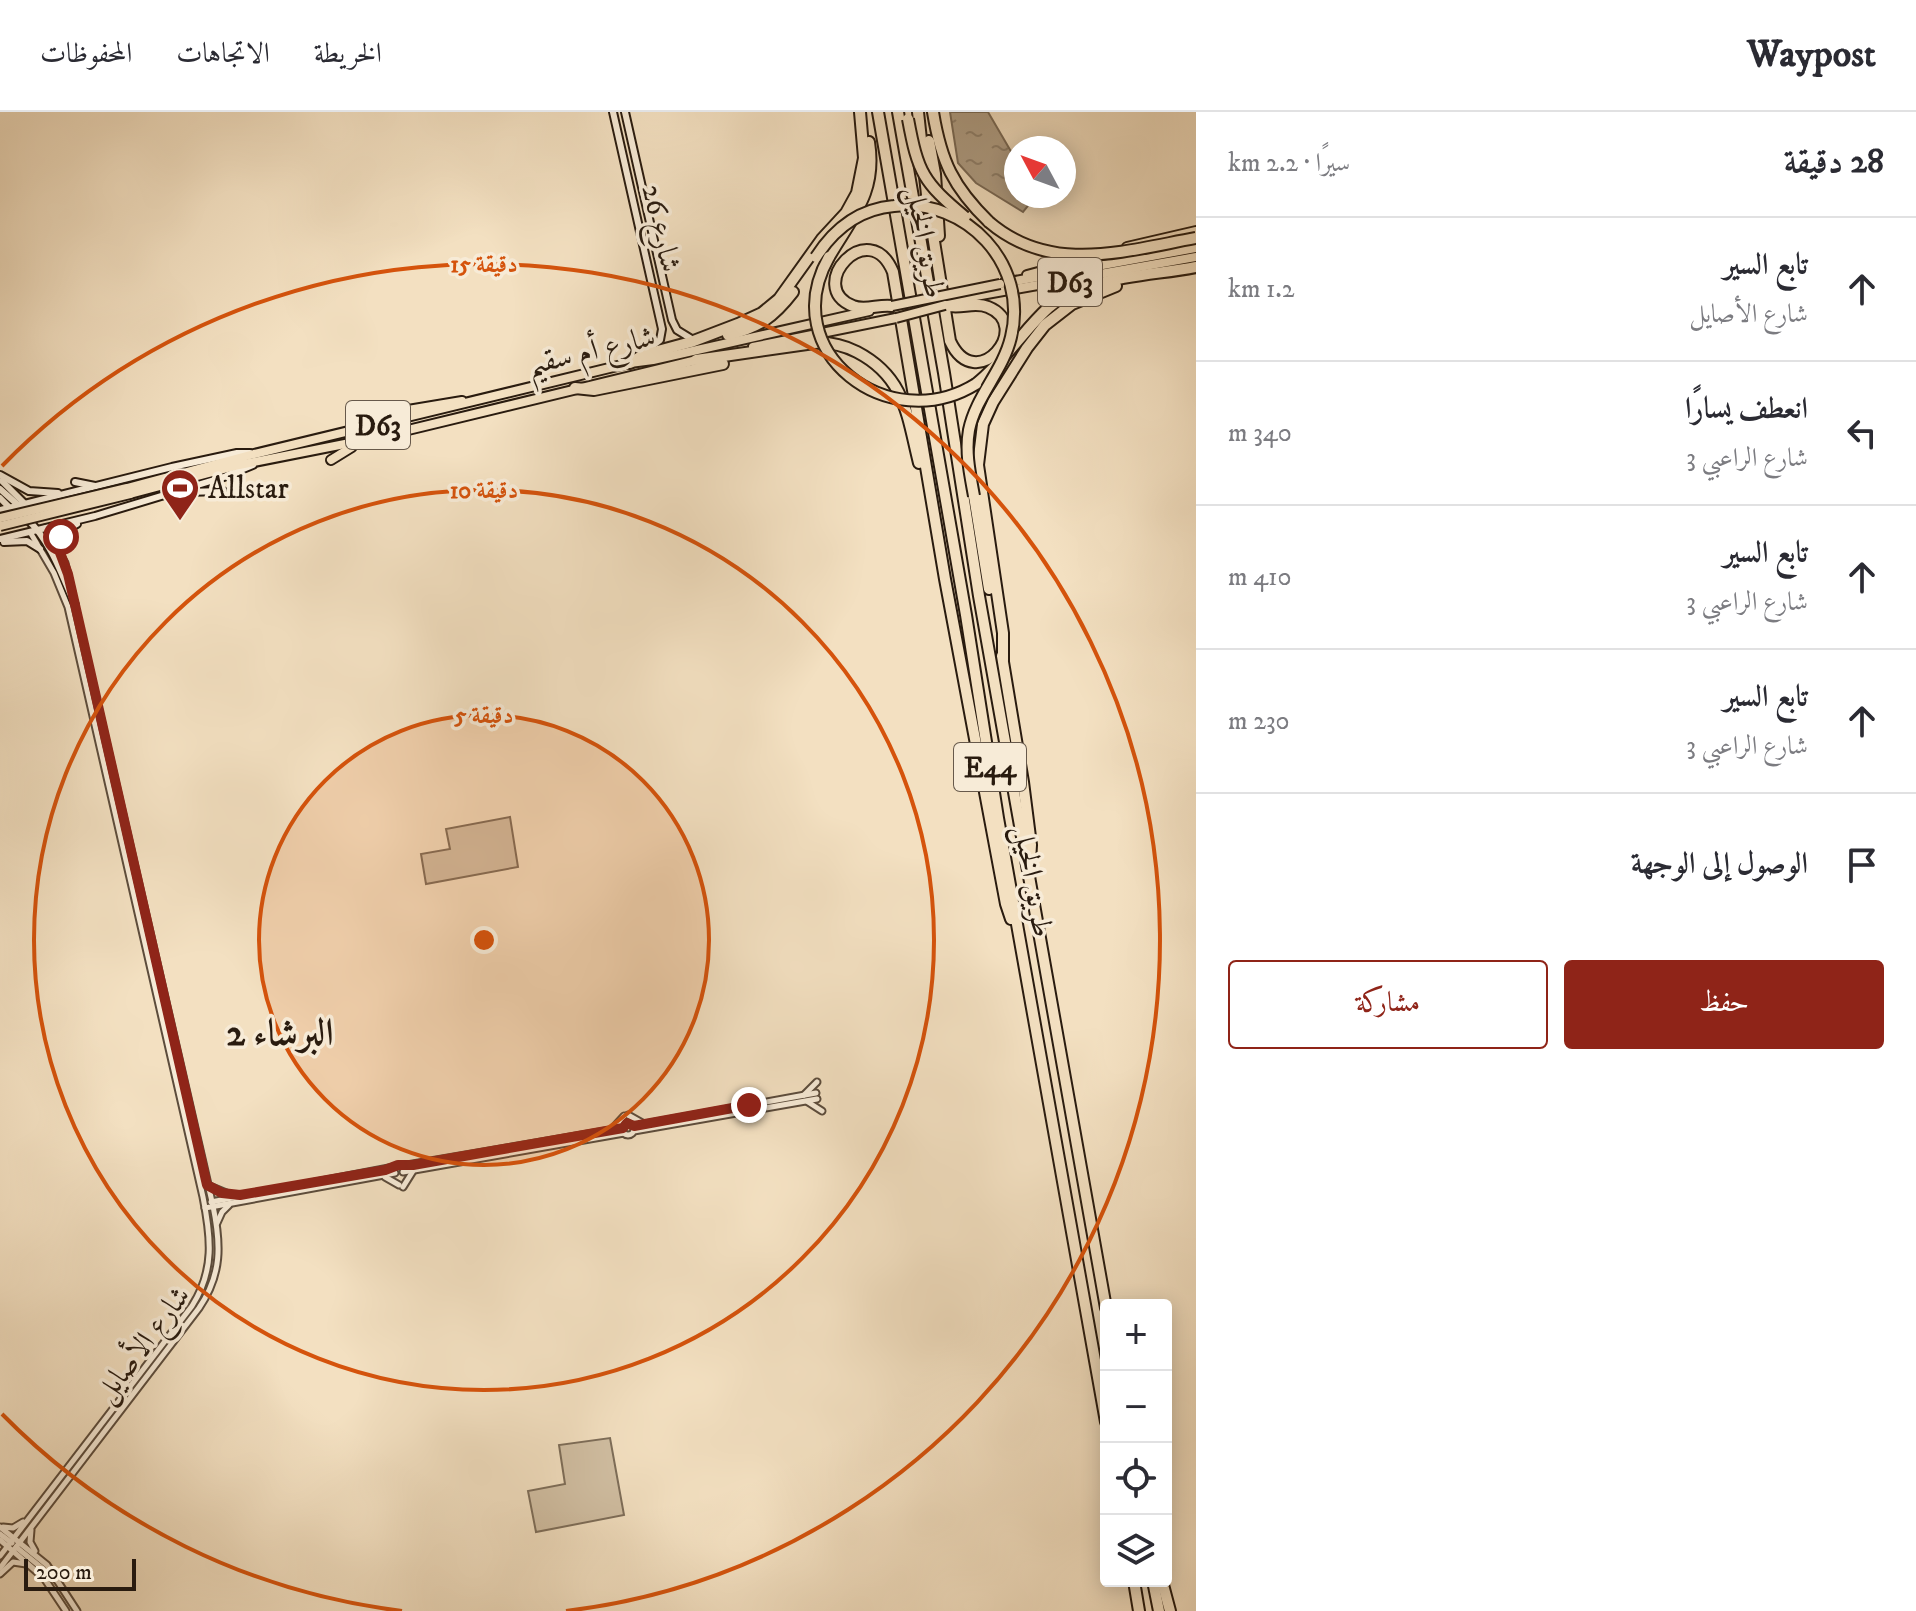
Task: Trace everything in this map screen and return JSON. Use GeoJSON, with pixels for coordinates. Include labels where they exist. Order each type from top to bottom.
{"type":"FeatureCollection","features":[{"type":"Feature","properties":{"kind":"highway"},"geometry":{"type":"LineString","coordinates":[[862,112],[871,157],[868,189],[860,208],[829,257],[817,291],[817,320],[828,352],[851,379],[883,397],[917,402],[945,398],[976,384],[1067,301],[1088,292],[1196,268]]}},
{"type":"Feature","properties":{"kind":"highway"},"geometry":{"type":"LineString","coordinates":[[632,363],[643,355],[703,338],[750,319],[779,299],[822,239],[850,207],[857,193],[864,158],[862,112]]}},
{"type":"Feature","properties":{"kind":"highway","name":"طريق الخيل"},"geometry":{"type":"LineString","coordinates":[[878,112],[1100,1389]]}},
{"type":"Feature","properties":{"kind":"highway","name":"طريق الخيل"},"geometry":{"type":"LineString","coordinates":[[898,112],[979,596],[1104,1299]]}},
{"type":"Feature","properties":{"kind":"highway"},"geometry":{"type":"LineString","coordinates":[[921,112],[937,195],[940,282]]}},
{"type":"Feature","properties":{"kind":"highway"},"geometry":{"type":"LineString","coordinates":[[921,112],[940,282],[949,336],[955,350],[965,359],[977,362],[989,359],[998,352],[1005,330],[1002,319],[995,311],[980,305],[955,308],[945,305]]}},
{"type":"Feature","properties":{"kind":"highway"},"geometry":{"type":"LineString","coordinates":[[933,112],[950,175],[965,197],[1008,237],[1030,247],[1077,257],[1108,255],[1196,238]]}},
{"type":"Feature","properties":{"kind":"highway"},"geometry":{"type":"LineString","coordinates":[[907,114],[915,156],[925,179],[935,193],[990,243],[1006,269],[1012,289],[1014,318],[1006,355],[978,403],[969,430],[967,455],[1031,845],[1028,867]]}},
{"type":"Feature","properties":{"kind":"highway"},"geometry":{"type":"LineString","coordinates":[[632,363],[763,322],[777,312],[830,236],[869,211],[888,206],[931,208],[952,215],[977,230]]}},
{"type":"Feature","properties":{"kind":"highway"},"geometry":{"type":"LineString","coordinates":[[892,306],[860,308],[845,301],[836,279],[844,259],[857,252],[872,252],[883,257],[892,269],[1006,904],[1018,931]]}},
{"type":"Feature","properties":{"kind":"highway"},"geometry":{"type":"LineString","coordinates":[[1015,346],[1047,309],[1070,294],[1112,282],[1196,268]]}},
{"type":"Feature","properties":{"kind":"highway"},"geometry":{"type":"LineString","coordinates":[[1003,660],[1003,633],[978,465],[983,424],[993,402],[1045,325],[1072,304],[1116,286]]}},
{"type":"Feature","properties":{"kind":"highway"},"geometry":{"type":"LineString","coordinates":[[696,360],[820,342],[838,344],[858,352],[881,367],[901,394],[933,526],[939,535]]}},
{"type":"Feature","properties":{"kind":"highway"},"geometry":{"type":"LineString","coordinates":[[575,388],[594,390],[811,348],[833,347],[858,352]]}},
{"type":"Feature","properties":{"kind":"highway"},"geometry":{"type":"LineString","coordinates":[[1135,1587],[1139,1611]]}},
{"type":"Feature","properties":{"kind":"highway"},"geometry":{"type":"LineString","coordinates":[[1154,1587],[1159,1611]]}},
{"type":"Feature","properties":{"kind":"highway"},"geometry":{"type":"LineString","coordinates":[[1164,1587],[1170,1611]]}},
{"type":"Feature","properties":{"kind":"main road","name":"شارع 26"},"geometry":{"type":"LineString","coordinates":[[613,112],[662,329],[660,340],[648,349]]}},
{"type":"Feature","properties":{"kind":"main road","name":"شارع 26"},"geometry":{"type":"LineString","coordinates":[[625,112],[673,323],[678,332],[690,338]]}},
{"type":"Feature","properties":{"kind":"main road"},"geometry":{"type":"LineString","coordinates":[[1019,279],[1137,244],[1196,231]]}},
{"type":"Feature","properties":{"kind":"main road"},"geometry":{"type":"LineString","coordinates":[[640,234],[647,242],[653,240]]}},
{"type":"Feature","properties":{"kind":"main road","name":"شارع أم سقيم"},"geometry":{"type":"LineString","coordinates":[[0,526],[471,402],[632,363],[1019,279],[1196,248]]}},
{"type":"Feature","properties":{"kind":"main road","name":"شارع أم سقيم"},"geometry":{"type":"LineString","coordinates":[[256,458],[375,438],[696,360],[896,318],[970,297],[1196,257]]}},
{"type":"Feature","properties":{"kind":"main road"},"geometry":{"type":"LineString","coordinates":[[1160,264],[1196,268]]}},
{"type":"Feature","properties":{"kind":"main road"},"geometry":{"type":"LineString","coordinates":[[390,413],[455,401],[471,402]]}},
{"type":"Feature","properties":{"kind":"main road"},"geometry":{"type":"LineString","coordinates":[[331,460],[346,449],[375,438]]}},
{"type":"Feature","properties":{"kind":"main road"},"geometry":{"type":"LineString","coordinates":[[0,510],[241,452],[256,458]]}},
{"type":"Feature","properties":{"kind":"main road"},"geometry":{"type":"LineString","coordinates":[[172,467],[196,455]]}},
{"type":"Feature","properties":{"kind":"main road"},"geometry":{"type":"LineString","coordinates":[[0,541],[95,516],[231,474],[256,458]]}},
{"type":"Feature","properties":{"kind":"main road"},"geometry":{"type":"LineString","coordinates":[[0,477],[29,491],[69,493]]}},
{"type":"Feature","properties":{"kind":"main road","name":"شارع الأصايل"},"geometry":{"type":"LineString","coordinates":[[0,477],[38,530]]}},
{"type":"Feature","properties":{"kind":"main road"},"geometry":{"type":"LineString","coordinates":[[75,482],[95,486]]}},
{"type":"Feature","properties":{"kind":"main road"},"geometry":{"type":"LineString","coordinates":[[0,489],[21,504]]}},
{"type":"Feature","properties":{"kind":"main road","name":"شارع أم سقيم"},"geometry":{"type":"LineString","coordinates":[[0,518],[128,491]]}},
{"type":"Feature","properties":{"kind":"main road"},"geometry":{"type":"LineString","coordinates":[[166,494],[223,491]]}},
{"type":"Feature","properties":{"kind":"main road"},"geometry":{"type":"LineString","coordinates":[[60,525],[51,518],[47,506],[69,493]]}},
{"type":"Feature","properties":{"kind":"main road"},"geometry":{"type":"LineString","coordinates":[[0,498],[38,530],[57,563],[75,605]]}},
{"type":"Feature","properties":{"kind":"main road"},"geometry":{"type":"LineString","coordinates":[[59,550],[65,530],[95,516]]}},
{"type":"Feature","properties":{"kind":"main road"},"geometry":{"type":"LineString","coordinates":[[0,541],[27,541],[40,549]]}},
{"type":"Feature","properties":{"kind":"street","name":"شارع الأصايل"},"geometry":{"type":"LineString","coordinates":[[0,1556],[32,1526],[136,1394],[208,1295],[218,1265],[217,1227],[190,1156],[61,588],[40,549],[38,530]]}},
{"type":"Feature","properties":{"kind":"street","name":"شارع الأصايل"},"geometry":{"type":"LineString","coordinates":[[0,1569],[44,1495],[189,1311],[204,1277],[211,1243],[207,1185],[178,1049],[65,563],[59,550],[38,530]]}},
{"type":"Feature","properties":{"kind":"street"},"geometry":{"type":"LineString","coordinates":[[111,761],[115,753]]}},
{"type":"Feature","properties":{"kind":"street"},"geometry":{"type":"LineString","coordinates":[[123,818],[130,826]]}},
{"type":"Feature","properties":{"kind":"street"},"geometry":{"type":"LineString","coordinates":[[803,1099],[817,1082]]}},
{"type":"Feature","properties":{"kind":"street"},"geometry":{"type":"LineString","coordinates":[[634,1129],[817,1096]]}},
{"type":"Feature","properties":{"kind":"street"},"geometry":{"type":"LineString","coordinates":[[208,1205],[240,1195],[610,1130],[623,1130],[629,1135],[645,1124],[803,1099],[822,1111]]}},
{"type":"Feature","properties":{"kind":"street"},"geometry":{"type":"LineString","coordinates":[[610,1130],[626,1115],[645,1124]]}},
{"type":"Feature","properties":{"kind":"street"},"geometry":{"type":"LineString","coordinates":[[208,1205],[229,1204],[380,1176],[398,1169],[416,1169],[623,1130],[627,1123],[634,1129]]}},
{"type":"Feature","properties":{"kind":"street"},"geometry":{"type":"LineString","coordinates":[[380,1176],[401,1186],[416,1169]]}},
{"type":"Feature","properties":{"kind":"street"},"geometry":{"type":"LineString","coordinates":[[207,1185],[222,1193],[240,1195]]}},
{"type":"Feature","properties":{"kind":"street"},"geometry":{"type":"LineString","coordinates":[[217,1227],[222,1212],[229,1204]]}},
{"type":"Feature","properties":{"kind":"street"},"geometry":{"type":"LineString","coordinates":[[14,1544],[41,1506],[44,1495]]}},
{"type":"Feature","properties":{"kind":"street"},"geometry":{"type":"LineString","coordinates":[[0,1526],[17,1527],[35,1510]]}},
{"type":"Feature","properties":{"kind":"street"},"geometry":{"type":"LineString","coordinates":[[0,1526],[53,1589],[66,1611]]}},
{"type":"Feature","properties":{"kind":"street"},"geometry":{"type":"LineString","coordinates":[[32,1526],[30,1542],[77,1611]]}},
{"type":"Feature","properties":{"kind":"street"},"geometry":{"type":"LineString","coordinates":[[0,1537],[40,1558]]}},
{"type":"Feature","properties":{"kind":"street"},"geometry":{"type":"LineString","coordinates":[[14,1544],[58,1581]]}},
{"type":"Feature","properties":{"kind":"street"},"geometry":{"type":"LineString","coordinates":[[0,1569],[15,1562],[34,1568]]}},
{"type":"Feature","properties":{"kind":"shaded area"},"geometry":{"type":"Polygon","coordinates":[[[510,817],[518,867],[426,884],[421,854],[450,849],[446,829],[510,817]]]}},
{"type":"Feature","properties":{"kind":"shaded area"},"geometry":{"type":"Polygon","coordinates":[[[610,1438],[624,1515],[536,1532],[528,1491],[565,1484],[559,1445],[610,1438]]]}},
{"type":"Feature","properties":{"kind":"water"},"geometry":{"type":"Polygon","coordinates":[[[950,112],[988,112],[1004,139],[1004,200],[976,183],[958,163],[950,112]]]}},
{"type":"Feature","properties":{"kind":"place","name":"Allstar"},"geometry":{"type":"Point","coordinates":[180,522]}},
{"type":"Feature","properties":{"kind":"district","name":"البرشاء 2"},"geometry":{"type":"Point","coordinates":[280,1032]}},
{"type":"Feature","properties":{"kind":"route"},"geometry":{"type":"LineString","coordinates":[[61,537],[59,550],[68,574],[207,1185],[222,1193],[240,1195],[623,1128],[627,1123],[634,1126],[749,1105]]}}]}
